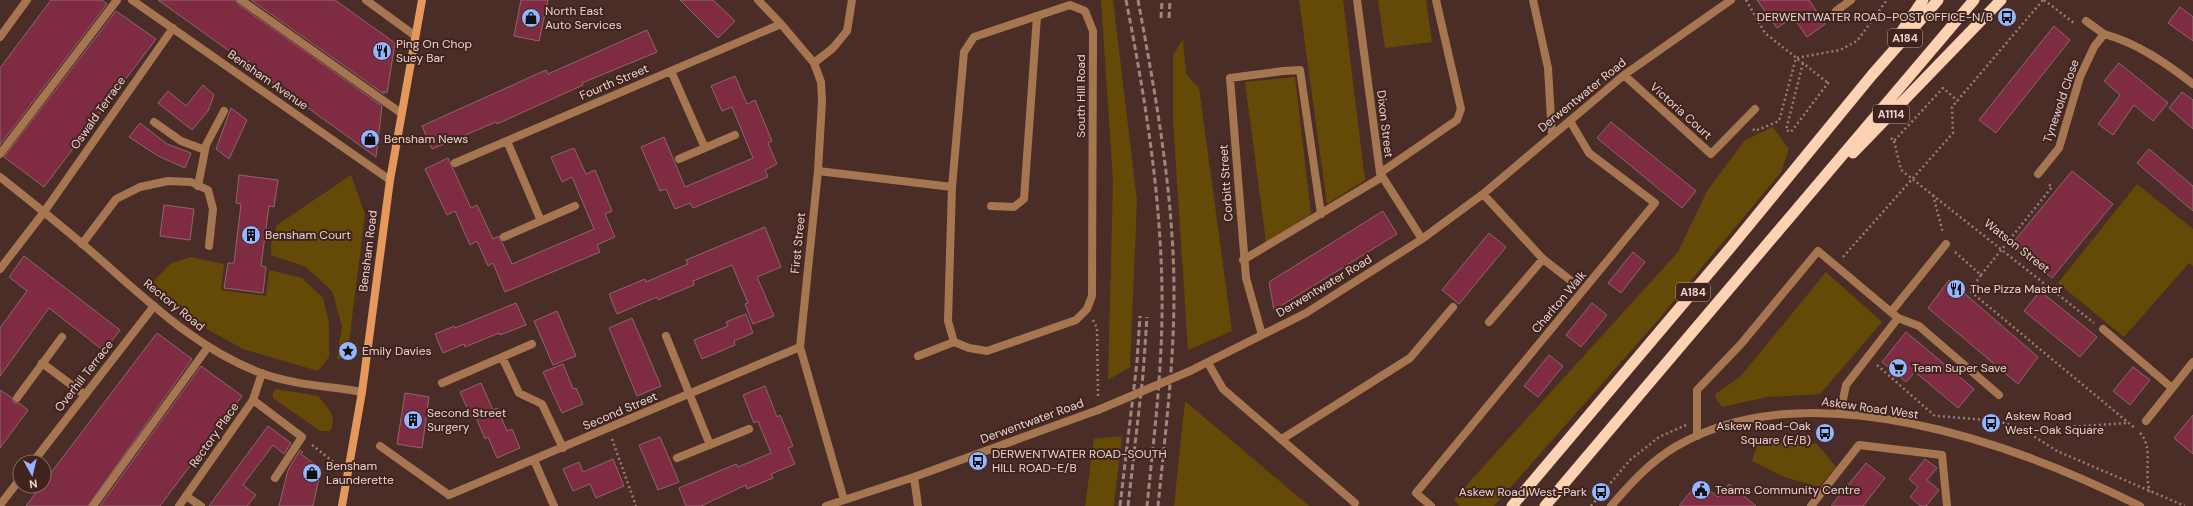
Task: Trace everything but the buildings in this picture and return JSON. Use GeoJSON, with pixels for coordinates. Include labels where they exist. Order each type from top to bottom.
{"type":"FeatureCollection","features":[{"type":"Feature","properties":{"kind":"highway"},"geometry":{"type":"LineString","coordinates":[[1872,75],[1922,0]]}},
{"type":"Feature","properties":{"kind":"highway","name":"A184"},"geometry":{"type":"LineString","coordinates":[[1512,506],[1731,247],[1872,75],[1938,0]]}},
{"type":"Feature","properties":{"kind":"highway","name":"A184"},"geometry":{"type":"LineString","coordinates":[[1545,506],[1974,0]]}},
{"type":"Feature","properties":{"kind":"highway","name":"A1114"},"geometry":{"type":"LineString","coordinates":[[1781,227],[2001,0]]}},
{"type":"Feature","properties":{"kind":"main road","name":"Bensham Road"},"geometry":{"type":"LineString","coordinates":[[342,506],[362,392],[390,180],[414,35],[422,0]]}},
{"type":"Feature","properties":{"kind":"street"},"geometry":{"type":"LineString","coordinates":[[0,37],[28,0]]}},
{"type":"Feature","properties":{"kind":"street"},"geometry":{"type":"LineString","coordinates":[[0,154],[117,0]]}},
{"type":"Feature","properties":{"kind":"street","name":"Bensham Avenue"},"geometry":{"type":"LineString","coordinates":[[132,0],[390,180]]}},
{"type":"Feature","properties":{"kind":"street"},"geometry":{"type":"LineString","coordinates":[[241,0],[401,113]]}},
{"type":"Feature","properties":{"kind":"street"},"geometry":{"type":"LineString","coordinates":[[366,0],[414,35]]}},
{"type":"Feature","properties":{"kind":"street","name":"First Street"},"geometry":{"type":"LineString","coordinates":[[758,0],[782,24],[814,63],[821,82],[822,101],[818,171],[800,347],[844,500]]}},
{"type":"Feature","properties":{"kind":"street"},"geometry":{"type":"LineString","coordinates":[[814,63],[832,48],[847,31],[852,0]]}},
{"type":"Feature","properties":{"kind":"street","name":"Dixon Street"},"geometry":{"type":"LineString","coordinates":[[1357,0],[1381,175],[1422,239]]}},
{"type":"Feature","properties":{"kind":"street"},"geometry":{"type":"LineString","coordinates":[[1243,260],[1321,214],[1381,175],[1457,120],[1460,109],[1436,0]]}},
{"type":"Feature","properties":{"kind":"street"},"geometry":{"type":"LineString","coordinates":[[1533,0],[1548,68],[1552,136]]}},
{"type":"Feature","properties":{"kind":"street","name":"Derwentwater Road"},"geometry":{"type":"LineString","coordinates":[[826,506],[914,477],[1098,410],[1208,364],[1306,313],[1422,239],[1483,194],[1624,75],[1730,0]]}},
{"type":"Feature","properties":{"kind":"street"},"geometry":{"type":"LineString","coordinates":[[1836,11],[1850,0]]}},
{"type":"Feature","properties":{"kind":"street","name":"South Hill Road"},"geometry":{"type":"LineString","coordinates":[[954,342],[948,321],[952,187],[964,52],[974,37],[1070,4],[1085,11],[1093,31],[1092,296],[1087,309]]}},
{"type":"Feature","properties":{"kind":"street"},"geometry":{"type":"LineString","coordinates":[[991,206],[1014,207],[1024,199],[1037,16]]}},
{"type":"Feature","properties":{"kind":"street"},"geometry":{"type":"LineString","coordinates":[[2086,21],[2104,34],[2122,39],[2168,64],[2193,84]]}},
{"type":"Feature","properties":{"kind":"street","name":"Fourth Street"},"geometry":{"type":"LineString","coordinates":[[455,163],[782,24]]}},
{"type":"Feature","properties":{"kind":"street","name":"Oswald Terrace"},"geometry":{"type":"LineString","coordinates":[[0,269],[44,212],[173,28]]}},
{"type":"Feature","properties":{"kind":"street","name":"Tynewold Close"},"geometry":{"type":"LineString","coordinates":[[2038,174],[2059,148],[2080,77],[2094,47],[2104,34]]}},
{"type":"Feature","properties":{"kind":"street","name":"Corbitt Street"},"geometry":{"type":"LineString","coordinates":[[1262,336],[1246,278],[1243,260],[1230,78],[1300,70],[1321,214]]}},
{"type":"Feature","properties":{"kind":"street"},"geometry":{"type":"LineString","coordinates":[[671,71],[705,148]]}},
{"type":"Feature","properties":{"kind":"street","name":"Victoria Court"},"geometry":{"type":"LineString","coordinates":[[1624,75],[1711,154],[1755,109]]}},
{"type":"Feature","properties":{"kind":"street"},"geometry":{"type":"LineString","coordinates":[[198,186],[205,150],[224,111]]}},
{"type":"Feature","properties":{"kind":"street","name":"Charlton Walk"},"geometry":{"type":"LineString","coordinates":[[1431,506],[1416,493],[1655,203],[1589,153],[1570,120]]}},
{"type":"Feature","properties":{"kind":"street"},"geometry":{"type":"LineString","coordinates":[[154,122],[181,141],[205,150]]}},
{"type":"Feature","properties":{"kind":"street"},"geometry":{"type":"LineString","coordinates":[[679,159],[735,135]]}},
{"type":"Feature","properties":{"kind":"street"},"geometry":{"type":"LineString","coordinates":[[507,141],[541,221]]}},
{"type":"Feature","properties":{"kind":"street"},"geometry":{"type":"LineString","coordinates":[[818,171],[952,187]]}},
{"type":"Feature","properties":{"kind":"street","name":"Rectory Road"},"geometry":{"type":"LineString","coordinates":[[0,177],[44,212],[154,306],[208,347],[232,361],[262,373],[289,380],[362,392]]}},
{"type":"Feature","properties":{"kind":"street"},"geometry":{"type":"LineString","coordinates":[[82,244],[116,199],[140,186],[168,181],[191,182],[208,190],[213,209],[209,246]]}},
{"type":"Feature","properties":{"kind":"street"},"geometry":{"type":"LineString","coordinates":[[1483,194],[1543,259],[1574,283]]}},
{"type":"Feature","properties":{"kind":"street"},"geometry":{"type":"LineString","coordinates":[[504,237],[575,206]]}},
{"type":"Feature","properties":{"kind":"street"},"geometry":{"type":"LineString","coordinates":[[1891,312],[1946,244]]}},
{"type":"Feature","properties":{"kind":"street"},"geometry":{"type":"LineString","coordinates":[[1696,436],[1697,390],[1741,344],[1818,251],[1898,318],[1919,326],[2000,395]]}},
{"type":"Feature","properties":{"kind":"street"},"geometry":{"type":"LineString","coordinates":[[1489,322],[1543,259]]}},
{"type":"Feature","properties":{"kind":"street","name":"Overhill Terrace"},"geometry":{"type":"LineString","coordinates":[[39,454],[154,306]]}},
{"type":"Feature","properties":{"kind":"street"},"geometry":{"type":"LineString","coordinates":[[1282,439],[1410,358],[1454,307]]}},
{"type":"Feature","properties":{"kind":"street"},"geometry":{"type":"LineString","coordinates":[[918,356],[954,342],[969,348],[986,351],[1076,320],[1087,309]]}},
{"type":"Feature","properties":{"kind":"street"},"geometry":{"type":"LineString","coordinates":[[1840,414],[1846,385],[1898,318]]}},
{"type":"Feature","properties":{"kind":"street"},"geometry":{"type":"LineString","coordinates":[[2103,329],[2172,388]]}},
{"type":"Feature","properties":{"kind":"street"},"geometry":{"type":"LineString","coordinates":[[666,336],[710,445]]}},
{"type":"Feature","properties":{"kind":"street"},"geometry":{"type":"LineString","coordinates":[[17,398],[62,337]]}},
{"type":"Feature","properties":{"kind":"street"},"geometry":{"type":"LineString","coordinates":[[442,383],[532,344]]}},
{"type":"Feature","properties":{"kind":"street"},"geometry":{"type":"LineString","coordinates":[[93,506],[208,347]]}},
{"type":"Feature","properties":{"kind":"street","name":"Second Street"},"geometry":{"type":"LineString","coordinates":[[380,446],[450,495],[800,347]]}},
{"type":"Feature","properties":{"kind":"street"},"geometry":{"type":"LineString","coordinates":[[502,357],[519,393],[542,404],[563,448]]}},
{"type":"Feature","properties":{"kind":"street"},"geometry":{"type":"LineString","coordinates":[[2146,421],[2193,362]]}},
{"type":"Feature","properties":{"kind":"street"},"geometry":{"type":"LineString","coordinates":[[42,363],[85,395]]}},
{"type":"Feature","properties":{"kind":"street"},"geometry":{"type":"LineString","coordinates":[[1208,364],[1223,389],[1355,503]]}},
{"type":"Feature","properties":{"kind":"street","name":"Rectory Place"},"geometry":{"type":"LineString","coordinates":[[179,506],[253,400],[262,373]]}},
{"type":"Feature","properties":{"kind":"street"},"geometry":{"type":"LineString","coordinates":[[253,400],[302,437],[275,478]]}},
{"type":"Feature","properties":{"kind":"street","name":"Askew Road West"},"geometry":{"type":"LineString","coordinates":[[1611,506],[1653,462],[1675,447],[1696,436],[1726,424],[1752,418],[1790,413],[1840,414],[1886,420],[1932,429],[2008,450],[2039,461],[2104,488],[2140,506]]}},
{"type":"Feature","properties":{"kind":"street"},"geometry":{"type":"LineString","coordinates":[[677,458],[749,429]]}},
{"type":"Feature","properties":{"kind":"street"},"geometry":{"type":"LineString","coordinates":[[1811,506],[1860,445],[1942,455],[1947,506]]}},
{"type":"Feature","properties":{"kind":"street"},"geometry":{"type":"LineString","coordinates":[[534,460],[554,506]]}},
{"type":"Feature","properties":{"kind":"street"},"geometry":{"type":"LineString","coordinates":[[914,477],[918,506]]}},
{"type":"Feature","properties":{"kind":"street"},"geometry":{"type":"LineString","coordinates":[[0,505],[12,489]]}},
{"type":"Feature","properties":{"kind":"street"},"geometry":{"type":"LineString","coordinates":[[186,496],[201,506]]}},
{"type":"Feature","properties":{"kind":"path"},"geometry":{"type":"LineString","coordinates":[[1746,0],[1765,33],[1796,58],[1803,63],[1829,84],[1791,132],[1786,130],[1803,63]]}},
{"type":"Feature","properties":{"kind":"path"},"geometry":{"type":"LineString","coordinates":[[1796,58],[1840,50],[1857,41],[1887,0]]}},
{"type":"Feature","properties":{"kind":"path"},"geometry":{"type":"LineString","coordinates":[[1836,265],[1953,133],[1952,107],[2044,0],[2072,23],[2080,26],[2086,21]]}},
{"type":"Feature","properties":{"kind":"path"},"geometry":{"type":"LineString","coordinates":[[1745,119],[1755,130],[1779,121],[1796,58]]}},
{"type":"Feature","properties":{"kind":"path"},"geometry":{"type":"LineString","coordinates":[[1891,138],[1894,140],[1943,88],[1958,100]]}},
{"type":"Feature","properties":{"kind":"path","name":"Watson Street"},"geometry":{"type":"LineString","coordinates":[[1894,140],[1901,170],[2103,329]]}},
{"type":"Feature","properties":{"kind":"path"},"geometry":{"type":"LineString","coordinates":[[2038,174],[2052,187],[1981,275],[1970,291],[2145,438],[2148,446],[2146,481],[2150,492]]}},
{"type":"Feature","properties":{"kind":"path"},"geometry":{"type":"LineString","coordinates":[[1933,195],[1946,244],[1981,275]]}},
{"type":"Feature","properties":{"kind":"path"},"geometry":{"type":"LineString","coordinates":[[1087,309],[1097,328],[1098,410]]}},
{"type":"Feature","properties":{"kind":"path"},"geometry":{"type":"LineString","coordinates":[[1868,358],[1936,416],[1932,429]]}},
{"type":"Feature","properties":{"kind":"path"},"geometry":{"type":"LineString","coordinates":[[2024,430],[2128,423]]}},
{"type":"Feature","properties":{"kind":"path"},"geometry":{"type":"LineString","coordinates":[[608,429],[636,506]]}},
{"type":"Feature","properties":{"kind":"path"},"geometry":{"type":"LineString","coordinates":[[302,437],[348,473]]}},
{"type":"Feature","properties":{"kind":"shaded area"},"geometry":{"type":"Polygon","coordinates":[[[1101,0],[1113,0],[1137,201],[1130,367],[1108,380],[1113,181],[1101,0]]]}},
{"type":"Feature","properties":{"kind":"shaded area"},"geometry":{"type":"Polygon","coordinates":[[[1299,0],[1343,0],[1365,180],[1327,204],[1299,0]]]}},
{"type":"Feature","properties":{"kind":"shaded area"},"geometry":{"type":"Polygon","coordinates":[[[1378,0],[1426,0],[1432,42],[1385,48],[1378,0]]]}},
{"type":"Feature","properties":{"kind":"shaded area"},"geometry":{"type":"Polygon","coordinates":[[[1183,39],[1186,74],[1199,88],[1232,331],[1188,350],[1173,121],[1173,55],[1183,39]]]}},
{"type":"Feature","properties":{"kind":"shaded area"},"geometry":{"type":"Polygon","coordinates":[[[1295,77],[1311,214],[1266,242],[1245,82],[1295,77]]]}},
{"type":"Feature","properties":{"kind":"shaded area"},"geometry":{"type":"Polygon","coordinates":[[[1773,127],[1789,149],[1781,172],[1659,319],[1494,506],[1459,506],[1454,499],[1678,252],[1707,191],[1745,140],[1773,127]]]}},
{"type":"Feature","properties":{"kind":"shaded area"},"geometry":{"type":"Polygon","coordinates":[[[351,175],[365,214],[347,359],[337,359],[342,326],[332,291],[306,267],[271,255],[271,244],[277,225],[351,175]]]}},
{"type":"Feature","properties":{"kind":"shaded area"},"geometry":{"type":"Polygon","coordinates":[[[2137,184],[2193,229],[2193,266],[2189,263],[2124,337],[2058,283],[2137,184]]]}},
{"type":"Feature","properties":{"kind":"shaded area"},"geometry":{"type":"Polygon","coordinates":[[[190,257],[224,264],[221,290],[266,296],[269,270],[302,278],[323,298],[329,323],[329,357],[318,371],[243,349],[202,326],[150,285],[170,264],[190,257]]]}},
{"type":"Feature","properties":{"kind":"shaded area"},"geometry":{"type":"Polygon","coordinates":[[[1826,272],[1882,322],[1820,394],[1767,397],[1722,407],[1714,395],[1741,376],[1826,272]]]}},
{"type":"Feature","properties":{"kind":"shaded area"},"geometry":{"type":"Polygon","coordinates":[[[276,389],[318,396],[331,413],[333,421],[330,431],[320,431],[273,398],[273,393],[276,389]]]}},
{"type":"Feature","properties":{"kind":"shaded area"},"geometry":{"type":"Polygon","coordinates":[[[1185,401],[1309,506],[1174,506],[1185,401]]]}},
{"type":"Feature","properties":{"kind":"shaded area"},"geometry":{"type":"Polygon","coordinates":[[[1122,436],[1114,506],[1085,506],[1094,439],[1122,436]]]}},
{"type":"Feature","properties":{"kind":"shaded area"},"geometry":{"type":"Polygon","coordinates":[[[1781,438],[1817,444],[1836,467],[1819,487],[1784,477],[1752,461],[1758,442],[1781,438]]]}},
{"type":"Feature","properties":{"kind":"railway"},"geometry":{"type":"LineString","coordinates":[[1126,0],[1140,73],[1151,146],[1159,220],[1161,257],[1161,347],[1158,400],[1147,506]]}},
{"type":"Feature","properties":{"kind":"railway"},"geometry":{"type":"LineString","coordinates":[[1138,0],[1163,147],[1171,220],[1173,257],[1174,321],[1169,400],[1158,506]]}},
{"type":"Feature","properties":{"kind":"railway"},"geometry":{"type":"LineString","coordinates":[[1161,18],[1162,0]]}},
{"type":"Feature","properties":{"kind":"railway"},"geometry":{"type":"LineString","coordinates":[[1169,18],[1170,0]]}},
{"type":"Feature","properties":{"kind":"railway"},"geometry":{"type":"LineString","coordinates":[[1120,506],[1137,362],[1140,316]]}},
{"type":"Feature","properties":{"kind":"railway"},"geometry":{"type":"LineString","coordinates":[[1128,506],[1143,375],[1147,317]]}},
{"type":"Feature","properties":{"kind":"place","name":"DERWENTWATER ROAD-POST OFFICE-N/B"},"geometry":{"type":"Point","coordinates":[2007,17]}},
{"type":"Feature","properties":{"kind":"place","name":"North East Auto Services"},"geometry":{"type":"Point","coordinates":[531,18]}},
{"type":"Feature","properties":{"kind":"place","name":"Ping On Chop Suey Bar"},"geometry":{"type":"Point","coordinates":[382,51]}},
{"type":"Feature","properties":{"kind":"place","name":"Bensham News"},"geometry":{"type":"Point","coordinates":[370,139]}},
{"type":"Feature","properties":{"kind":"place","name":"Bensham Court"},"geometry":{"type":"Point","coordinates":[251,235]}},
{"type":"Feature","properties":{"kind":"place","name":"The Pizza Master"},"geometry":{"type":"Point","coordinates":[1956,289]}},
{"type":"Feature","properties":{"kind":"place","name":"Emily Davies"},"geometry":{"type":"Point","coordinates":[348,351]}},
{"type":"Feature","properties":{"kind":"place","name":"Team Super Save"},"geometry":{"type":"Point","coordinates":[1898,368]}},
{"type":"Feature","properties":{"kind":"place","name":"Second Street Surgery"},"geometry":{"type":"Point","coordinates":[413,420]}},
{"type":"Feature","properties":{"kind":"place","name":"Askew Road West-Oak Square"},"geometry":{"type":"Point","coordinates":[1991,423]}},
{"type":"Feature","properties":{"kind":"place","name":"Askew Road-Oak Square (E/B)"},"geometry":{"type":"Point","coordinates":[1825,433]}},
{"type":"Feature","properties":{"kind":"place","name":"DERWENTWATER ROAD-SOUTH HILL ROAD-E/B"},"geometry":{"type":"Point","coordinates":[978,461]}},
{"type":"Feature","properties":{"kind":"place","name":"Bensham Launderette"},"geometry":{"type":"Point","coordinates":[312,473]}},
{"type":"Feature","properties":{"kind":"place","name":"Teams Community Centre"},"geometry":{"type":"Point","coordinates":[1701,490]}},
{"type":"Feature","properties":{"kind":"place","name":"Askew Road West-Park"},"geometry":{"type":"Point","coordinates":[1601,492]}}]}
